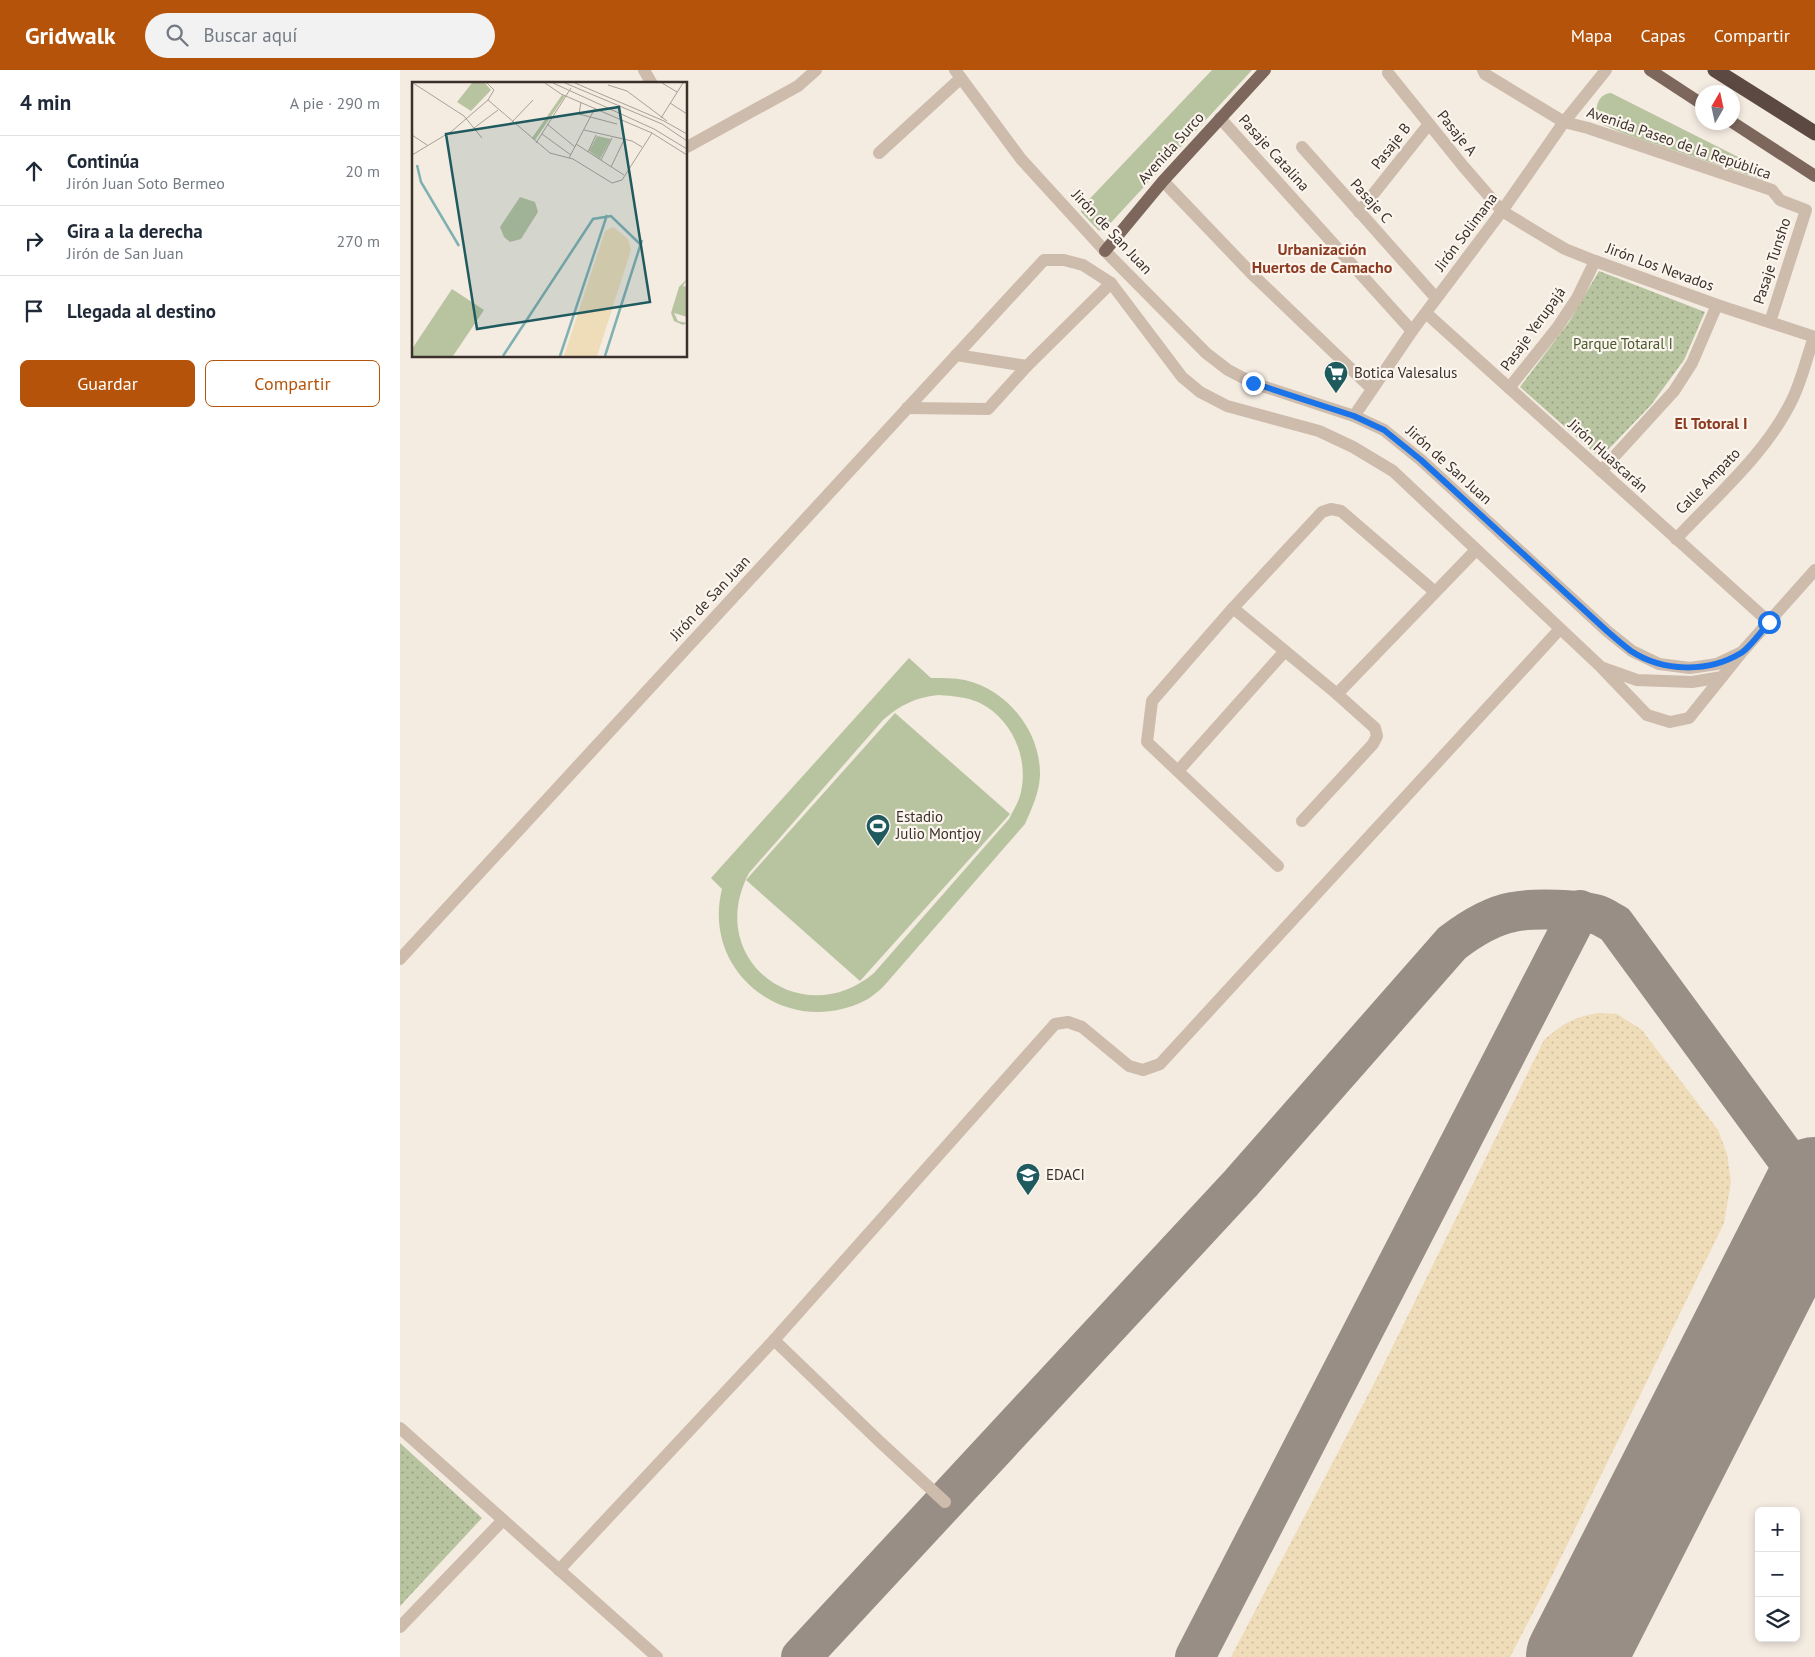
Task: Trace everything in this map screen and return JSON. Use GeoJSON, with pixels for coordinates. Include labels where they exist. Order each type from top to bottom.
{"type":"FeatureCollection","features":[{"type":"Feature","properties":{"kind":"highway"},"geometry":{"type":"LineString","coordinates":[[1715,70],[1815,132]]}},
{"type":"Feature","properties":{"kind":"main road","name":"Avenida Surco"},"geometry":{"type":"LineString","coordinates":[[1104,251],[1163,181],[1265,70]]}},
{"type":"Feature","properties":{"kind":"main road"},"geometry":{"type":"LineString","coordinates":[[1650,70],[1695,99]]}},
{"type":"Feature","properties":{"kind":"main road","name":"Avenida Paseo de la República"},"geometry":{"type":"LineString","coordinates":[[1740,127],[1815,176]]}},
{"type":"Feature","properties":{"kind":"street"},"geometry":{"type":"LineString","coordinates":[[644,70],[651,82]]}},
{"type":"Feature","properties":{"kind":"street"},"geometry":{"type":"LineString","coordinates":[[688,145],[798,86],[816,70]]}},
{"type":"Feature","properties":{"kind":"street","name":"Avenida Paseo de la República"},"geometry":{"type":"LineString","coordinates":[[1483,70],[1486,74],[1564,122],[1588,128],[1772,190],[1780,200],[1806,210]]}},
{"type":"Feature","properties":{"kind":"street","name":"Jirón Solimana"},"geometry":{"type":"LineString","coordinates":[[1354,416],[1412,331],[1502,211],[1564,122],[1606,70]]}},
{"type":"Feature","properties":{"kind":"street","name":"Pasaje A"},"geometry":{"type":"LineString","coordinates":[[1388,73],[1502,211]]}},
{"type":"Feature","properties":{"kind":"street"},"geometry":{"type":"LineString","coordinates":[[879,153],[958,74]]}},
{"type":"Feature","properties":{"kind":"street","name":"Jirón de San Juan"},"geometry":{"type":"LineString","coordinates":[[958,74],[1021,159],[1104,251],[1206,353],[1228,370],[1253,383],[1354,416],[1384,430],[1421,460],[1607,631],[1632,651],[1659,664],[1690,668],[1717,664],[1742,652]]}},
{"type":"Feature","properties":{"kind":"street","name":"Pasaje Catalina"},"geometry":{"type":"LineString","coordinates":[[1220,118],[1412,331]]}},
{"type":"Feature","properties":{"kind":"street","name":"Pasaje B"},"geometry":{"type":"LineString","coordinates":[[1359,212],[1429,124]]}},
{"type":"Feature","properties":{"kind":"street","name":"Pasaje C"},"geometry":{"type":"LineString","coordinates":[[1302,147],[1436,298]]}},
{"type":"Feature","properties":{"kind":"street"},"geometry":{"type":"LineString","coordinates":[[1163,181],[1253,275],[1372,389]]}},
{"type":"Feature","properties":{"kind":"street","name":"Pasaje Tunsho"},"geometry":{"type":"LineString","coordinates":[[1770,322],[1806,210]]}},
{"type":"Feature","properties":{"kind":"street","name":"Jirón Los Nevados"},"geometry":{"type":"LineString","coordinates":[[1502,211],[1565,249],[1717,305],[1815,337]]}},
{"type":"Feature","properties":{"kind":"street","name":"Jirón de San Juan"},"geometry":{"type":"LineString","coordinates":[[400,959],[1044,260],[1064,260],[1083,265],[1111,283]]}},
{"type":"Feature","properties":{"kind":"street","name":"Pasaje Yerupajá"},"geometry":{"type":"LineString","coordinates":[[1509,388],[1557,328],[1572,305],[1595,261]]}},
{"type":"Feature","properties":{"kind":"street"},"geometry":{"type":"LineString","coordinates":[[908,408],[988,409],[1027,366],[1111,283],[1182,377],[1200,392],[1227,406],[1319,431],[1353,447],[1393,472],[1559,630],[1601,667],[1647,715],[1670,722],[1689,718],[1742,652],[1815,570]]}},
{"type":"Feature","properties":{"kind":"street"},"geometry":{"type":"LineString","coordinates":[[1601,471],[1674,391],[1692,362],[1717,305]]}},
{"type":"Feature","properties":{"kind":"street","name":"Jirón Huascarán"},"geometry":{"type":"LineString","coordinates":[[1426,313],[1769,622]]}},
{"type":"Feature","properties":{"kind":"street","name":"Calle Ampato"},"geometry":{"type":"LineString","coordinates":[[1676,538],[1758,452],[1776,426],[1793,398],[1815,337]]}},
{"type":"Feature","properties":{"kind":"street"},"geometry":{"type":"LineString","coordinates":[[956,355],[1027,366]]}},
{"type":"Feature","properties":{"kind":"street"},"geometry":{"type":"LineString","coordinates":[[1278,866],[1148,742],[1152,702],[1233,608],[1322,512],[1331,509],[1341,511],[1434,591]]}},
{"type":"Feature","properties":{"kind":"street"},"geometry":{"type":"LineString","coordinates":[[1337,694],[1434,591],[1476,550]]}},
{"type":"Feature","properties":{"kind":"street"},"geometry":{"type":"LineString","coordinates":[[1233,608],[1375,728],[1377,736],[1372,744],[1302,821]]}},
{"type":"Feature","properties":{"kind":"street"},"geometry":{"type":"LineString","coordinates":[[559,1570],[774,1340],[1054,1024],[1068,1022],[1082,1027],[1129,1066],[1144,1070],[1160,1064],[1559,630]]}},
{"type":"Feature","properties":{"kind":"street"},"geometry":{"type":"LineString","coordinates":[[1178,771],[1285,651]]}},
{"type":"Feature","properties":{"kind":"street"},"geometry":{"type":"LineString","coordinates":[[1601,667],[1637,680],[1692,682],[1722,677]]}},
{"type":"Feature","properties":{"kind":"street"},"geometry":{"type":"LineString","coordinates":[[774,1340],[945,1502]]}},
{"type":"Feature","properties":{"kind":"street"},"geometry":{"type":"LineString","coordinates":[[400,1428],[657,1657]]}},
{"type":"Feature","properties":{"kind":"street"},"geometry":{"type":"LineString","coordinates":[[400,1628],[503,1520]]}},
{"type":"Feature","properties":{"kind":"green space"},"geometry":{"type":"Polygon","coordinates":[[[1212,70],[1252,70],[1105,229],[1098,230],[1081,212],[1081,208],[1212,70]]]}},
{"type":"Feature","properties":{"kind":"green space"},"geometry":{"type":"Polygon","coordinates":[[[1611,93],[1762,169],[1767,176],[1763,180],[1625,134],[1601,124],[1596,117],[1597,105],[1603,96],[1611,93]]]}},
{"type":"Feature","properties":{"kind":"green space","name":"Parque Totaral I"},"geometry":{"type":"Polygon","coordinates":[[[1599,271],[1705,312],[1684,360],[1651,405],[1600,458],[1520,387],[1569,322],[1599,271]]]}},
{"type":"Feature","properties":{"kind":"green space"},"geometry":{"type":"Polygon","coordinates":[[[909,658],[931,678],[965,680],[981,685],[995,693],[1019,715],[1035,744],[1040,776],[1035,800],[1025,824],[883,987],[872,997],[864,1001],[835,1011],[806,1011],[780,1004],[756,991],[737,971],[724,947],[719,919],[722,889],[711,878],[909,658]],[[939,695],[916,700],[902,706],[883,720],[749,873],[738,905],[739,934],[749,959],[767,978],[791,991],[818,995],[846,990],[874,973],[1009,819],[1019,799],[1023,771],[1017,744],[1010,731],[1002,720],[980,703],[965,698],[939,695]]]}},
{"type":"Feature","properties":{"kind":"green space","name":"Estadio Julio Montjoy"},"geometry":{"type":"Polygon","coordinates":[[[895,713],[1010,814],[860,981],[746,880],[895,713]]]}},
{"type":"Feature","properties":{"kind":"green space"},"geometry":{"type":"Polygon","coordinates":[[[400,1443],[482,1518],[400,1606],[400,1443]]]}},
{"type":"Feature","properties":{"kind":"sand"},"geometry":{"type":"Polygon","coordinates":[[[1599,1013],[1617,1014],[1642,1030],[1718,1130],[1727,1154],[1731,1182],[1724,1223],[1548,1584],[1510,1657],[1231,1657],[1380,1372],[1544,1040],[1569,1022],[1599,1013]]]}},
{"type":"Feature","properties":{"kind":"taxiway"},"geometry":{"type":"LineString","coordinates":[[801,1657],[1241,1183],[1452,943],[1489,920],[1513,912],[1556,910],[1590,913],[1615,924],[1812,1193]]}},
{"type":"Feature","properties":{"kind":"taxiway"},"geometry":{"type":"LineString","coordinates":[[1195,1657],[1580,910]]}},
{"type":"Feature","properties":{"kind":"runway"},"geometry":{"type":"LineString","coordinates":[[1576,1657],[1815,1187]]}},
{"type":"Feature","properties":{"kind":"place","name":"Botica Valesalus"},"geometry":{"type":"Point","coordinates":[1336,394]}},
{"type":"Feature","properties":{"kind":"place","name":"Estadio Julio Montjoy"},"geometry":{"type":"Point","coordinates":[878,847]}},
{"type":"Feature","properties":{"kind":"place","name":"EDACI"},"geometry":{"type":"Point","coordinates":[1028,1196]}},
{"type":"Feature","properties":{"kind":"district","name":"Urbanización Huertos de Camacho"},"geometry":{"type":"Point","coordinates":[1322,258]}},
{"type":"Feature","properties":{"kind":"district","name":"El Totoral I"},"geometry":{"type":"Point","coordinates":[1711,423]}},
{"type":"Feature","properties":{"kind":"route"},"geometry":{"type":"LineString","coordinates":[[1253,383],[1354,416],[1384,430],[1421,460],[1607,631],[1632,651],[1659,664],[1690,668],[1717,664],[1742,652],[1769,622]]}}]}
